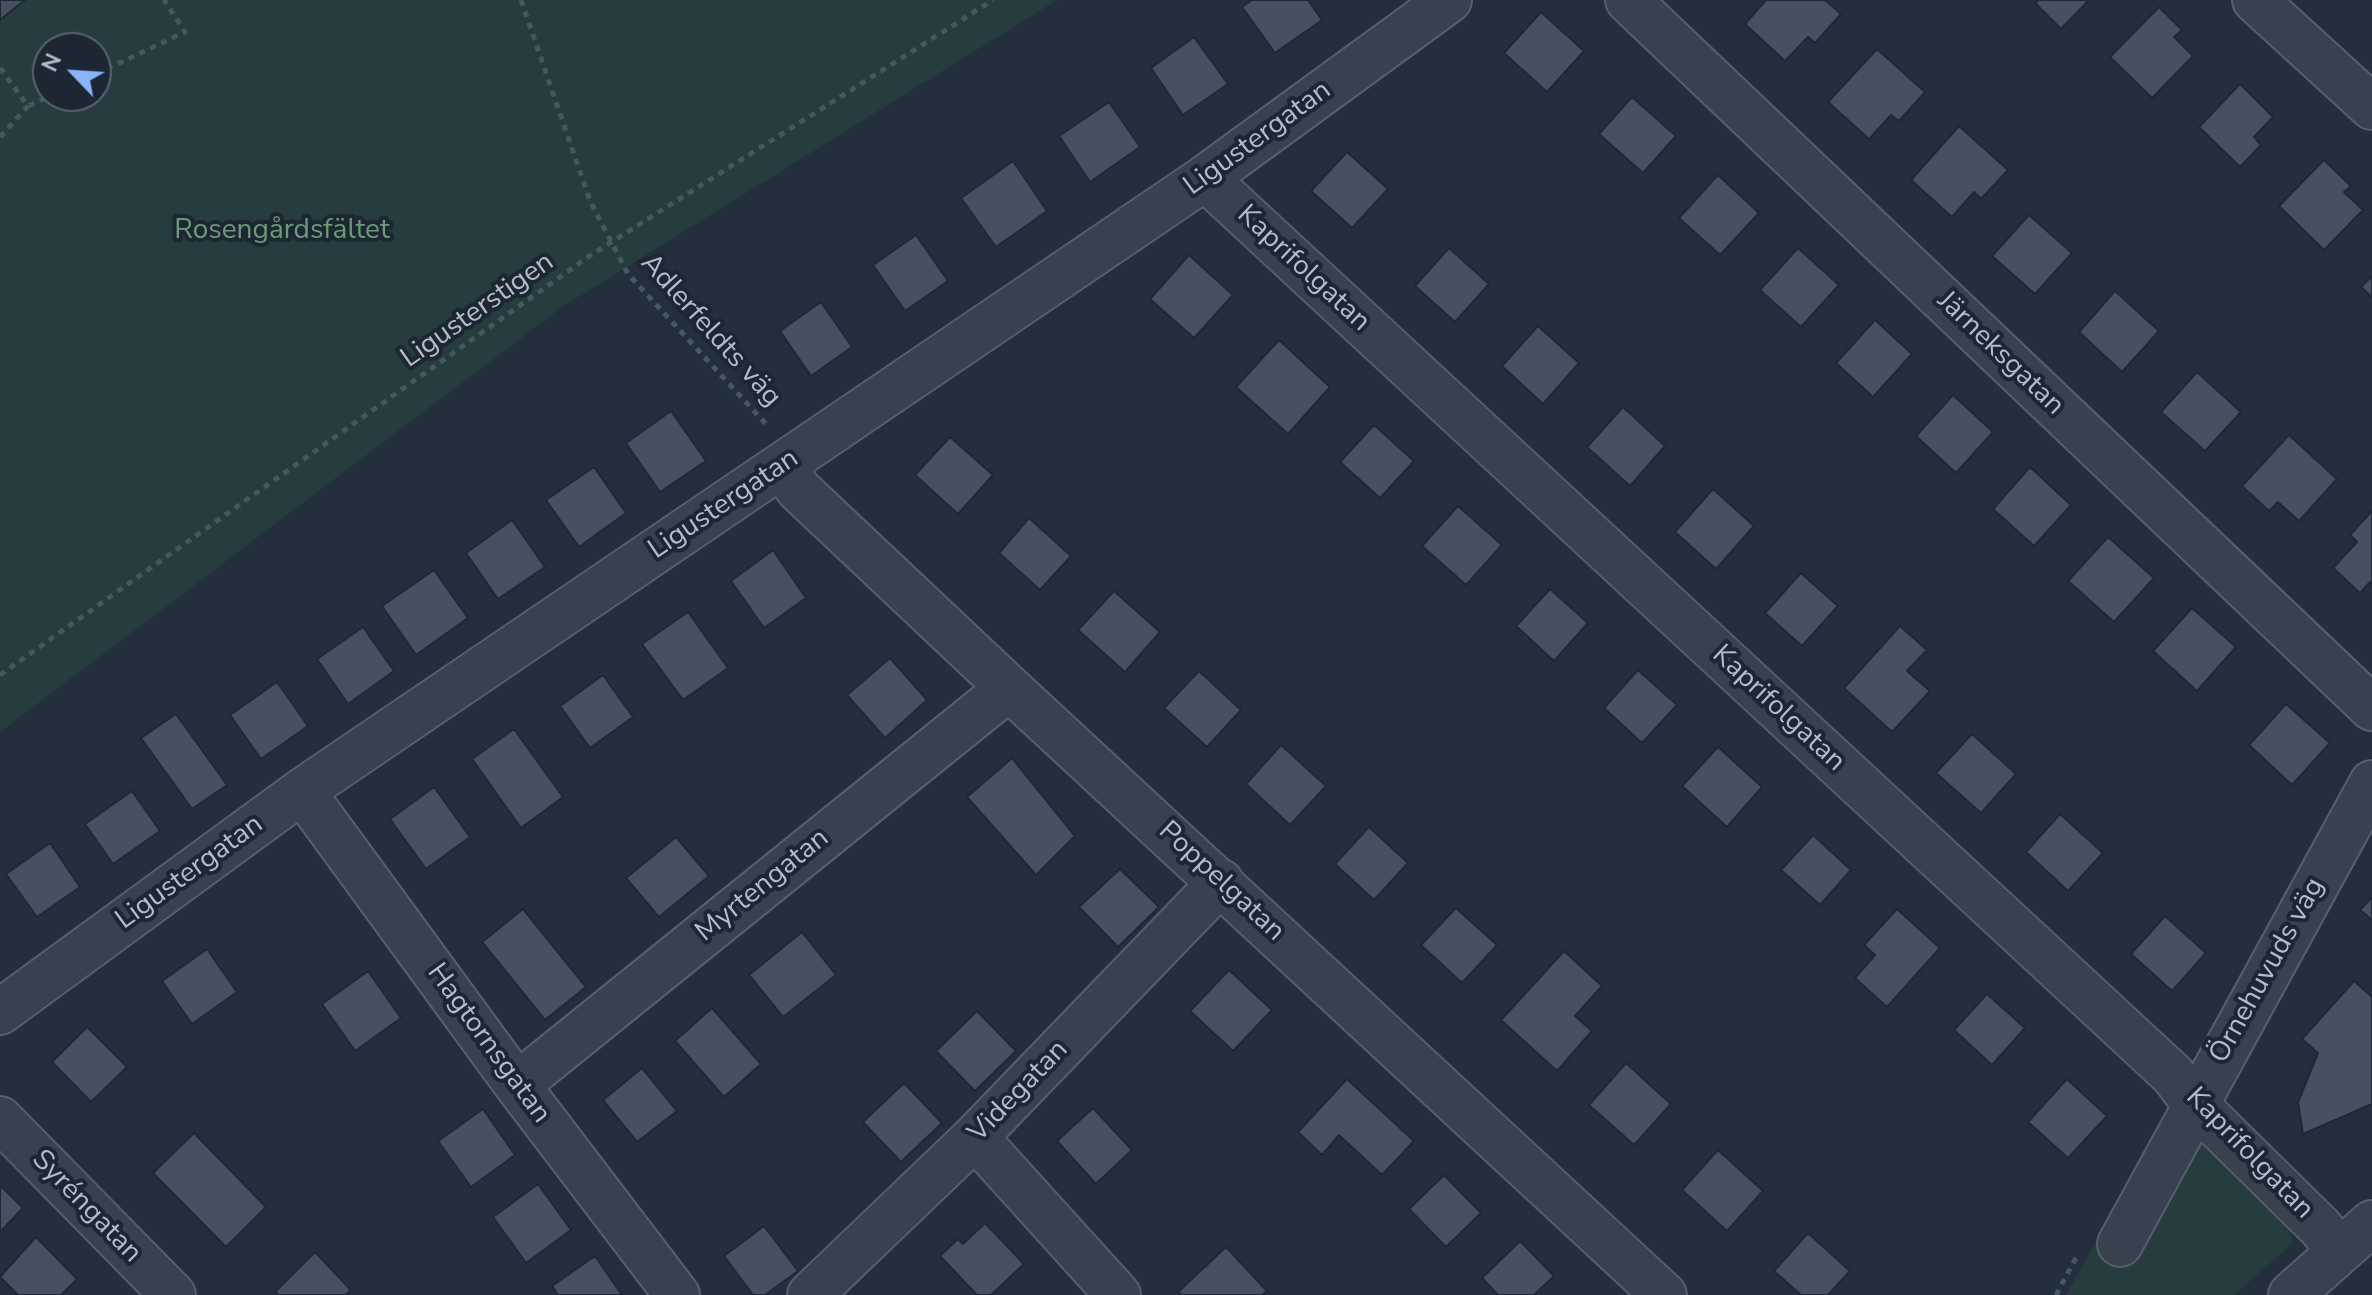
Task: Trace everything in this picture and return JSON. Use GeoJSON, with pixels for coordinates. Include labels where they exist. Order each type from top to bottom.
{"type":"FeatureCollection","features":[{"type":"Feature","properties":{"kind":"street","name":"Ligustergatan"},"geometry":{"type":"LineString","coordinates":[[0,1012],[302,791],[1205,178],[1449,0]]}},
{"type":"Feature","properties":{"kind":"street","name":"Järneksgatan"},"geometry":{"type":"LineString","coordinates":[[1628,0],[2372,708]]}},
{"type":"Feature","properties":{"kind":"street"},"geometry":{"type":"LineString","coordinates":[[2255,0],[2372,107]]}},
{"type":"Feature","properties":{"kind":"street","name":"Kaprifolgatan"},"geometry":{"type":"LineString","coordinates":[[1205,178],[2173,1075],[2195,1104],[2320,1227],[2340,1251]]}},
{"type":"Feature","properties":{"kind":"street","name":"Poppelgatan"},"geometry":{"type":"LineString","coordinates":[[781,466],[799,490],[1009,688],[1664,1295]]}},
{"type":"Feature","properties":{"kind":"street","name":"Myrtengatan"},"geometry":{"type":"LineString","coordinates":[[517,1085],[1009,688]]}},
{"type":"Feature","properties":{"kind":"street","name":"Örnehuvuds väg"},"geometry":{"type":"LineString","coordinates":[[2120,1244],[2372,783]]}},
{"type":"Feature","properties":{"kind":"street","name":"Hagtornsgatan"},"geometry":{"type":"LineString","coordinates":[[302,791],[517,1085],[677,1295]]}},
{"type":"Feature","properties":{"kind":"street","name":"Videgatan"},"geometry":{"type":"LineString","coordinates":[[810,1295],[975,1137],[1221,882]]}},
{"type":"Feature","properties":{"kind":"street","name":"Syréngatan"},"geometry":{"type":"LineString","coordinates":[[0,1119],[173,1295]]}},
{"type":"Feature","properties":{"kind":"street"},"geometry":{"type":"LineString","coordinates":[[975,1137],[1118,1295]]}},
{"type":"Feature","properties":{"kind":"street"},"geometry":{"type":"LineString","coordinates":[[2291,1295],[2372,1223]]}},
{"type":"Feature","properties":{"kind":"path"},"geometry":{"type":"LineString","coordinates":[[112,66],[185,32],[164,0]]}},
{"type":"Feature","properties":{"kind":"path","name":"Adlerfeldts väg"},"geometry":{"type":"LineString","coordinates":[[521,0],[590,201],[610,242],[628,274],[771,429],[781,466]]}},
{"type":"Feature","properties":{"kind":"path","name":"Ligusterstigen"},"geometry":{"type":"LineString","coordinates":[[0,675],[610,242],[993,0]]}},
{"type":"Feature","properties":{"kind":"path"},"geometry":{"type":"LineString","coordinates":[[0,68],[28,106]]}},
{"type":"Feature","properties":{"kind":"path"},"geometry":{"type":"LineString","coordinates":[[0,137],[32,104]]}},
{"type":"Feature","properties":{"kind":"green space","name":"Rosengårdsfältet"},"geometry":{"type":"Polygon","coordinates":[[[0,0],[1057,0],[562,307],[0,732],[0,0]]]}},
{"type":"Feature","properties":{"kind":"green space"},"geometry":{"type":"Polygon","coordinates":[[[2170,1109],[2287,1222],[2293,1243],[2234,1295],[2066,1295],[2170,1109]]]}},
{"type":"Feature","properties":{"kind":"building"},"geometry":{"type":"Polygon","coordinates":[[[0,0],[25,0],[0,20],[0,0]]]}},
{"type":"Feature","properties":{"kind":"building"},"geometry":{"type":"Polygon","coordinates":[[[1252,0],[1308,0],[1322,20],[1275,53],[1242,7],[1252,0]]]}},
{"type":"Feature","properties":{"kind":"building"},"geometry":{"type":"Polygon","coordinates":[[[1766,0],[1825,0],[1841,14],[1815,43],[1808,37],[1785,61],[1745,24],[1766,0]]]}},
{"type":"Feature","properties":{"kind":"building"},"geometry":{"type":"Polygon","coordinates":[[[2038,0],[2089,0],[2061,29],[2035,3],[2038,0]]]}},
{"type":"Feature","properties":{"kind":"building"},"geometry":{"type":"Polygon","coordinates":[[[2159,7],[2182,30],[2174,37],[2193,56],[2152,98],[2110,57],[2159,7]]]}},
{"type":"Feature","properties":{"kind":"building"},"geometry":{"type":"Polygon","coordinates":[[[1541,12],[1584,51],[1547,92],[1504,53],[1541,12]]]}},
{"type":"Feature","properties":{"kind":"building"},"geometry":{"type":"Polygon","coordinates":[[[1194,37],[1228,84],[1183,115],[1151,68],[1194,37]]]}},
{"type":"Feature","properties":{"kind":"building"},"geometry":{"type":"Polygon","coordinates":[[[1877,49],[1925,92],[1899,121],[1891,115],[1869,139],[1828,102],[1877,49]]]}},
{"type":"Feature","properties":{"kind":"building"},"geometry":{"type":"Polygon","coordinates":[[[2240,84],[2273,117],[2254,137],[2261,145],[2240,167],[2199,127],[2240,84]]]}},
{"type":"Feature","properties":{"kind":"building"},"geometry":{"type":"Polygon","coordinates":[[[1632,97],[1676,136],[1643,173],[1599,134],[1632,97]]]}},
{"type":"Feature","properties":{"kind":"building"},"geometry":{"type":"Polygon","coordinates":[[[1109,102],[1140,147],[1090,182],[1059,136],[1109,102]]]}},
{"type":"Feature","properties":{"kind":"building"},"geometry":{"type":"Polygon","coordinates":[[[1959,126],[2008,170],[1981,199],[1974,192],[1952,217],[1911,180],[1959,126]]]}},
{"type":"Feature","properties":{"kind":"building"},"geometry":{"type":"Polygon","coordinates":[[[1347,152],[1388,189],[1352,228],[1311,191],[1347,152]]]}},
{"type":"Feature","properties":{"kind":"building"},"geometry":{"type":"Polygon","coordinates":[[[2324,160],[2351,186],[2344,192],[2363,210],[2324,250],[2279,206],[2324,160]]]}},
{"type":"Feature","properties":{"kind":"building"},"geometry":{"type":"Polygon","coordinates":[[[1013,161],[1047,211],[996,247],[961,198],[1013,161]]]}},
{"type":"Feature","properties":{"kind":"building"},"geometry":{"type":"Polygon","coordinates":[[[1718,175],[1759,213],[1720,255],[1679,218],[1718,175]]]}},
{"type":"Feature","properties":{"kind":"building"},"geometry":{"type":"Polygon","coordinates":[[[2029,215],[2072,253],[2035,294],[1992,256],[2029,215]]]}},
{"type":"Feature","properties":{"kind":"building"},"geometry":{"type":"Polygon","coordinates":[[[916,235],[948,281],[905,311],[873,265],[916,235]]]}},
{"type":"Feature","properties":{"kind":"building"},"geometry":{"type":"Polygon","coordinates":[[[1449,248],[1489,284],[1455,322],[1415,286],[1449,248]]]}},
{"type":"Feature","properties":{"kind":"building"},"geometry":{"type":"Polygon","coordinates":[[[1798,248],[1839,285],[1801,327],[1760,290],[1798,248]]]}},
{"type":"Feature","properties":{"kind":"building"},"geometry":{"type":"Polygon","coordinates":[[[1189,255],[1233,295],[1194,338],[1150,299],[1189,255]]]}},
{"type":"Feature","properties":{"kind":"building"},"geometry":{"type":"Polygon","coordinates":[[[2372,276],[2372,297],[2361,287],[2372,276]]]}},
{"type":"Feature","properties":{"kind":"building"},"geometry":{"type":"Polygon","coordinates":[[[2115,291],[2159,331],[2122,372],[2079,332],[2115,291]]]}},
{"type":"Feature","properties":{"kind":"building"},"geometry":{"type":"Polygon","coordinates":[[[821,302],[852,347],[811,376],[780,331],[821,302]]]}},
{"type":"Feature","properties":{"kind":"building"},"geometry":{"type":"Polygon","coordinates":[[[1875,320],[1912,354],[1873,397],[1836,363],[1875,320]]]}},
{"type":"Feature","properties":{"kind":"building"},"geometry":{"type":"Polygon","coordinates":[[[1538,326],[1579,363],[1543,404],[1502,366],[1538,326]]]}},
{"type":"Feature","properties":{"kind":"building"},"geometry":{"type":"Polygon","coordinates":[[[1279,340],[1330,387],[1288,434],[1236,387],[1279,340]]]}},
{"type":"Feature","properties":{"kind":"building"},"geometry":{"type":"Polygon","coordinates":[[[2197,372],[2241,412],[2205,451],[2161,412],[2197,372]]]}},
{"type":"Feature","properties":{"kind":"building"},"geometry":{"type":"Polygon","coordinates":[[[1953,395],[1993,432],[1956,473],[1916,436],[1953,395]]]}},
{"type":"Feature","properties":{"kind":"building"},"geometry":{"type":"Polygon","coordinates":[[[1623,407],[1665,446],[1630,486],[1587,447],[1623,407]]]}},
{"type":"Feature","properties":{"kind":"building"},"geometry":{"type":"Polygon","coordinates":[[[671,411],[706,461],[660,492],[626,443],[671,411]]]}},
{"type":"Feature","properties":{"kind":"building"},"geometry":{"type":"Polygon","coordinates":[[[1374,425],[1414,461],[1380,498],[1340,462],[1374,425]]]}},
{"type":"Feature","properties":{"kind":"building"},"geometry":{"type":"Polygon","coordinates":[[[2289,435],[2337,479],[2299,521],[2278,502],[2269,511],[2242,486],[2289,435]]]}},
{"type":"Feature","properties":{"kind":"building"},"geometry":{"type":"Polygon","coordinates":[[[950,437],[993,475],[958,514],[915,475],[950,437]]]}},
{"type":"Feature","properties":{"kind":"building"},"geometry":{"type":"Polygon","coordinates":[[[594,467],[626,513],[579,547],[546,500],[594,467]]]}},
{"type":"Feature","properties":{"kind":"building"},"geometry":{"type":"Polygon","coordinates":[[[2030,467],[2071,505],[2034,546],[1993,509],[2030,467]]]}},
{"type":"Feature","properties":{"kind":"building"},"geometry":{"type":"Polygon","coordinates":[[[1713,489],[1754,526],[1716,569],[1675,532],[1713,489]]]}},
{"type":"Feature","properties":{"kind":"building"},"geometry":{"type":"Polygon","coordinates":[[[1458,506],[1502,545],[1466,585],[1422,546],[1458,506]]]}},
{"type":"Feature","properties":{"kind":"building"},"geometry":{"type":"Polygon","coordinates":[[[2372,511],[2372,584],[2370,582],[2360,593],[2333,568],[2357,542],[2350,535],[2372,511]]]}},
{"type":"Feature","properties":{"kind":"building"},"geometry":{"type":"Polygon","coordinates":[[[1029,518],[1071,556],[1040,590],[999,553],[1029,518]]]}},
{"type":"Feature","properties":{"kind":"building"},"geometry":{"type":"Polygon","coordinates":[[[512,520],[545,567],[498,599],[466,553],[512,520]]]}},
{"type":"Feature","properties":{"kind":"building"},"geometry":{"type":"Polygon","coordinates":[[[2108,537],[2154,578],[2114,622],[2068,581],[2108,537]]]}},
{"type":"Feature","properties":{"kind":"building"},"geometry":{"type":"Polygon","coordinates":[[[773,550],[806,598],[764,628],[731,581],[773,550]]]}},
{"type":"Feature","properties":{"kind":"building"},"geometry":{"type":"Polygon","coordinates":[[[434,570],[468,618],[416,655],[382,606],[434,570]]]}},
{"type":"Feature","properties":{"kind":"building"},"geometry":{"type":"Polygon","coordinates":[[[1801,573],[1838,606],[1802,646],[1765,613],[1801,573]]]}},
{"type":"Feature","properties":{"kind":"building"},"geometry":{"type":"Polygon","coordinates":[[[1550,589],[1588,623],[1554,661],[1516,626],[1550,589]]]}},
{"type":"Feature","properties":{"kind":"building"},"geometry":{"type":"Polygon","coordinates":[[[1114,591],[1160,632],[1125,672],[1078,630],[1114,591]]]}},
{"type":"Feature","properties":{"kind":"building"},"geometry":{"type":"Polygon","coordinates":[[[2192,608],[2236,647],[2197,691],[2153,651],[2192,608]]]}},
{"type":"Feature","properties":{"kind":"building"},"geometry":{"type":"Polygon","coordinates":[[[688,612],[728,668],[683,700],[642,644],[688,612]]]}},
{"type":"Feature","properties":{"kind":"building"},"geometry":{"type":"Polygon","coordinates":[[[1900,626],[1927,650],[1907,671],[1930,691],[1892,732],[1844,688],[1900,626]]]}},
{"type":"Feature","properties":{"kind":"building"},"geometry":{"type":"Polygon","coordinates":[[[363,627],[394,671],[348,704],[317,659],[363,627]]]}},
{"type":"Feature","properties":{"kind":"building"},"geometry":{"type":"Polygon","coordinates":[[[890,658],[927,700],[885,738],[847,695],[890,658]]]}},
{"type":"Feature","properties":{"kind":"building"},"geometry":{"type":"Polygon","coordinates":[[[1638,670],[1677,705],[1642,743],[1604,708],[1638,670]]]}},
{"type":"Feature","properties":{"kind":"building"},"geometry":{"type":"Polygon","coordinates":[[[1199,671],[1241,710],[1207,747],[1164,708],[1199,671]]]}},
{"type":"Feature","properties":{"kind":"building"},"geometry":{"type":"Polygon","coordinates":[[[603,675],[633,717],[590,748],[560,706],[603,675]]]}},
{"type":"Feature","properties":{"kind":"building"},"geometry":{"type":"Polygon","coordinates":[[[277,682],[308,726],[261,759],[230,715],[277,682]]]}},
{"type":"Feature","properties":{"kind":"building"},"geometry":{"type":"Polygon","coordinates":[[[2286,704],[2330,743],[2292,785],[2249,745],[2286,704]]]}},
{"type":"Feature","properties":{"kind":"building"},"geometry":{"type":"Polygon","coordinates":[[[176,714],[227,785],[192,809],[141,738],[176,714]]]}},
{"type":"Feature","properties":{"kind":"building"},"geometry":{"type":"Polygon","coordinates":[[[514,729],[563,797],[521,828],[472,759],[514,729]]]}},
{"type":"Feature","properties":{"kind":"building"},"geometry":{"type":"Polygon","coordinates":[[[1972,734],[2016,774],[1981,813],[1936,773],[1972,734]]]}},
{"type":"Feature","properties":{"kind":"building"},"geometry":{"type":"Polygon","coordinates":[[[1281,745],[1326,786],[1290,825],[1246,784],[1281,745]]]}},
{"type":"Feature","properties":{"kind":"building"},"geometry":{"type":"Polygon","coordinates":[[[1718,747],[1762,787],[1727,827],[1682,786],[1718,747]]]}},
{"type":"Feature","properties":{"kind":"building"},"geometry":{"type":"Polygon","coordinates":[[[1012,758],[1075,836],[1036,875],[967,797],[1012,758]]]}},
{"type":"Feature","properties":{"kind":"building"},"geometry":{"type":"Polygon","coordinates":[[[434,787],[470,837],[426,869],[390,819],[434,787]]]}},
{"type":"Feature","properties":{"kind":"building"},"geometry":{"type":"Polygon","coordinates":[[[132,791],[160,831],[113,864],[85,824],[132,791]]]}},
{"type":"Feature","properties":{"kind":"building"},"geometry":{"type":"Polygon","coordinates":[[[2060,814],[2103,853],[2068,891],[2026,852],[2060,814]]]}},
{"type":"Feature","properties":{"kind":"building"},"geometry":{"type":"Polygon","coordinates":[[[1369,827],[1408,863],[1374,900],[1335,864],[1369,827]]]}},
{"type":"Feature","properties":{"kind":"building"},"geometry":{"type":"Polygon","coordinates":[[[1813,835],[1851,870],[1820,905],[1781,870],[1813,835]]]}},
{"type":"Feature","properties":{"kind":"building"},"geometry":{"type":"Polygon","coordinates":[[[676,837],[709,876],[659,917],[626,878],[676,837]]]}},
{"type":"Feature","properties":{"kind":"building"},"geometry":{"type":"Polygon","coordinates":[[[50,843],[80,887],[37,917],[6,874],[50,843]]]}},
{"type":"Feature","properties":{"kind":"building"},"geometry":{"type":"Polygon","coordinates":[[[1120,869],[1159,907],[1118,947],[1079,907],[1120,869]]]}},
{"type":"Feature","properties":{"kind":"building"},"geometry":{"type":"Polygon","coordinates":[[[2372,897],[2372,920],[2360,910],[2372,897]]]}},
{"type":"Feature","properties":{"kind":"building"},"geometry":{"type":"Polygon","coordinates":[[[1456,908],[1497,945],[1462,983],[1421,945],[1456,908]]]}},
{"type":"Feature","properties":{"kind":"building"},"geometry":{"type":"Polygon","coordinates":[[[523,909],[586,987],[545,1020],[482,942],[523,909]]]}},
{"type":"Feature","properties":{"kind":"building"},"geometry":{"type":"Polygon","coordinates":[[[1897,909],[1940,948],[1887,1007],[1855,978],[1875,955],[1864,945],[1897,909]]]}},
{"type":"Feature","properties":{"kind":"building"},"geometry":{"type":"Polygon","coordinates":[[[2165,916],[2206,953],[2172,991],[2131,954],[2165,916]]]}},
{"type":"Feature","properties":{"kind":"building"},"geometry":{"type":"Polygon","coordinates":[[[802,932],[836,975],[783,1017],[749,975],[802,932]]]}},
{"type":"Feature","properties":{"kind":"building"},"geometry":{"type":"Polygon","coordinates":[[[207,949],[237,992],[192,1024],[162,981],[207,949]]]}},
{"type":"Feature","properties":{"kind":"building"},"geometry":{"type":"Polygon","coordinates":[[[1564,951],[1602,986],[1575,1016],[1592,1031],[1557,1071],[1501,1020],[1564,951]]]}},
{"type":"Feature","properties":{"kind":"building"},"geometry":{"type":"Polygon","coordinates":[[[1229,970],[1272,1010],[1233,1051],[1190,1011],[1229,970]]]}},
{"type":"Feature","properties":{"kind":"building"},"geometry":{"type":"Polygon","coordinates":[[[368,971],[401,1018],[355,1051],[322,1004],[368,971]]]}},
{"type":"Feature","properties":{"kind":"building"},"geometry":{"type":"Polygon","coordinates":[[[2354,981],[2372,997],[2372,1104],[2303,1134],[2298,1102],[2318,1053],[2302,1039],[2354,981]]]}},
{"type":"Feature","properties":{"kind":"building"},"geometry":{"type":"Polygon","coordinates":[[[1987,994],[2025,1028],[1992,1065],[1954,1030],[1987,994]]]}},
{"type":"Feature","properties":{"kind":"building"},"geometry":{"type":"Polygon","coordinates":[[[712,1008],[761,1064],[724,1097],[675,1041],[712,1008]]]}},
{"type":"Feature","properties":{"kind":"building"},"geometry":{"type":"Polygon","coordinates":[[[977,1011],[1016,1051],[975,1091],[936,1051],[977,1011]]]}},
{"type":"Feature","properties":{"kind":"building"},"geometry":{"type":"Polygon","coordinates":[[[87,1027],[127,1067],[91,1102],[52,1062],[87,1027]]]}},
{"type":"Feature","properties":{"kind":"building"},"geometry":{"type":"Polygon","coordinates":[[[1626,1063],[1671,1104],[1634,1145],[1589,1105],[1626,1063]]]}},
{"type":"Feature","properties":{"kind":"building"},"geometry":{"type":"Polygon","coordinates":[[[642,1068],[677,1111],[637,1142],[603,1100],[642,1068]]]}},
{"type":"Feature","properties":{"kind":"building"},"geometry":{"type":"Polygon","coordinates":[[[1347,1079],[1414,1141],[1382,1175],[1339,1135],[1322,1155],[1298,1132],[1347,1079]]]}},
{"type":"Feature","properties":{"kind":"building"},"geometry":{"type":"Polygon","coordinates":[[[2067,1079],[2107,1116],[2068,1158],[2028,1122],[2067,1079]]]}},
{"type":"Feature","properties":{"kind":"building"},"geometry":{"type":"Polygon","coordinates":[[[904,1083],[942,1123],[901,1162],[863,1122],[904,1083]]]}},
{"type":"Feature","properties":{"kind":"building"},"geometry":{"type":"Polygon","coordinates":[[[1093,1108],[1132,1150],[1096,1184],[1057,1141],[1093,1108]]]}},
{"type":"Feature","properties":{"kind":"building"},"geometry":{"type":"Polygon","coordinates":[[[483,1109],[515,1155],[471,1187],[438,1141],[483,1109]]]}},
{"type":"Feature","properties":{"kind":"building"},"geometry":{"type":"Polygon","coordinates":[[[194,1133],[266,1207],[226,1247],[153,1173],[194,1133]]]}},
{"type":"Feature","properties":{"kind":"building"},"geometry":{"type":"Polygon","coordinates":[[[1718,1150],[1763,1191],[1727,1231],[1682,1190],[1718,1150]]]}},
{"type":"Feature","properties":{"kind":"building"},"geometry":{"type":"Polygon","coordinates":[[[1444,1175],[1481,1213],[1446,1247],[1409,1209],[1444,1175]]]}},
{"type":"Feature","properties":{"kind":"building"},"geometry":{"type":"Polygon","coordinates":[[[538,1184],[571,1230],[526,1263],[493,1217],[538,1184]]]}},
{"type":"Feature","properties":{"kind":"building"},"geometry":{"type":"Polygon","coordinates":[[[0,1188],[23,1208],[0,1232],[0,1188]]]}},
{"type":"Feature","properties":{"kind":"building"},"geometry":{"type":"Polygon","coordinates":[[[985,1223],[1024,1264],[991,1295],[977,1295],[940,1256],[958,1239],[963,1244],[985,1223]]]}},
{"type":"Feature","properties":{"kind":"building"},"geometry":{"type":"Polygon","coordinates":[[[764,1226],[798,1271],[765,1295],[753,1295],[724,1256],[764,1226]]]}},
{"type":"Feature","properties":{"kind":"building"},"geometry":{"type":"Polygon","coordinates":[[[1808,1233],[1850,1271],[1828,1295],[1801,1295],[1774,1271],[1808,1233]]]}},
{"type":"Feature","properties":{"kind":"building"},"geometry":{"type":"Polygon","coordinates":[[[36,1237],[77,1279],[61,1295],[18,1295],[0,1277],[36,1237]]]}},
{"type":"Feature","properties":{"kind":"building"},"geometry":{"type":"Polygon","coordinates":[[[1520,1241],[1554,1276],[1534,1295],[1498,1295],[1482,1278],[1520,1241]]]}},
{"type":"Feature","properties":{"kind":"building"},"geometry":{"type":"Polygon","coordinates":[[[1226,1247],[1267,1291],[1262,1295],[1181,1295],[1178,1292],[1226,1247]]]}},
{"type":"Feature","properties":{"kind":"building"},"geometry":{"type":"Polygon","coordinates":[[[315,1252],[351,1290],[345,1295],[278,1295],[275,1292],[315,1252]]]}},
{"type":"Feature","properties":{"kind":"building"},"geometry":{"type":"Polygon","coordinates":[[[595,1256],[622,1295],[558,1295],[552,1286],[595,1256]]]}}]}
